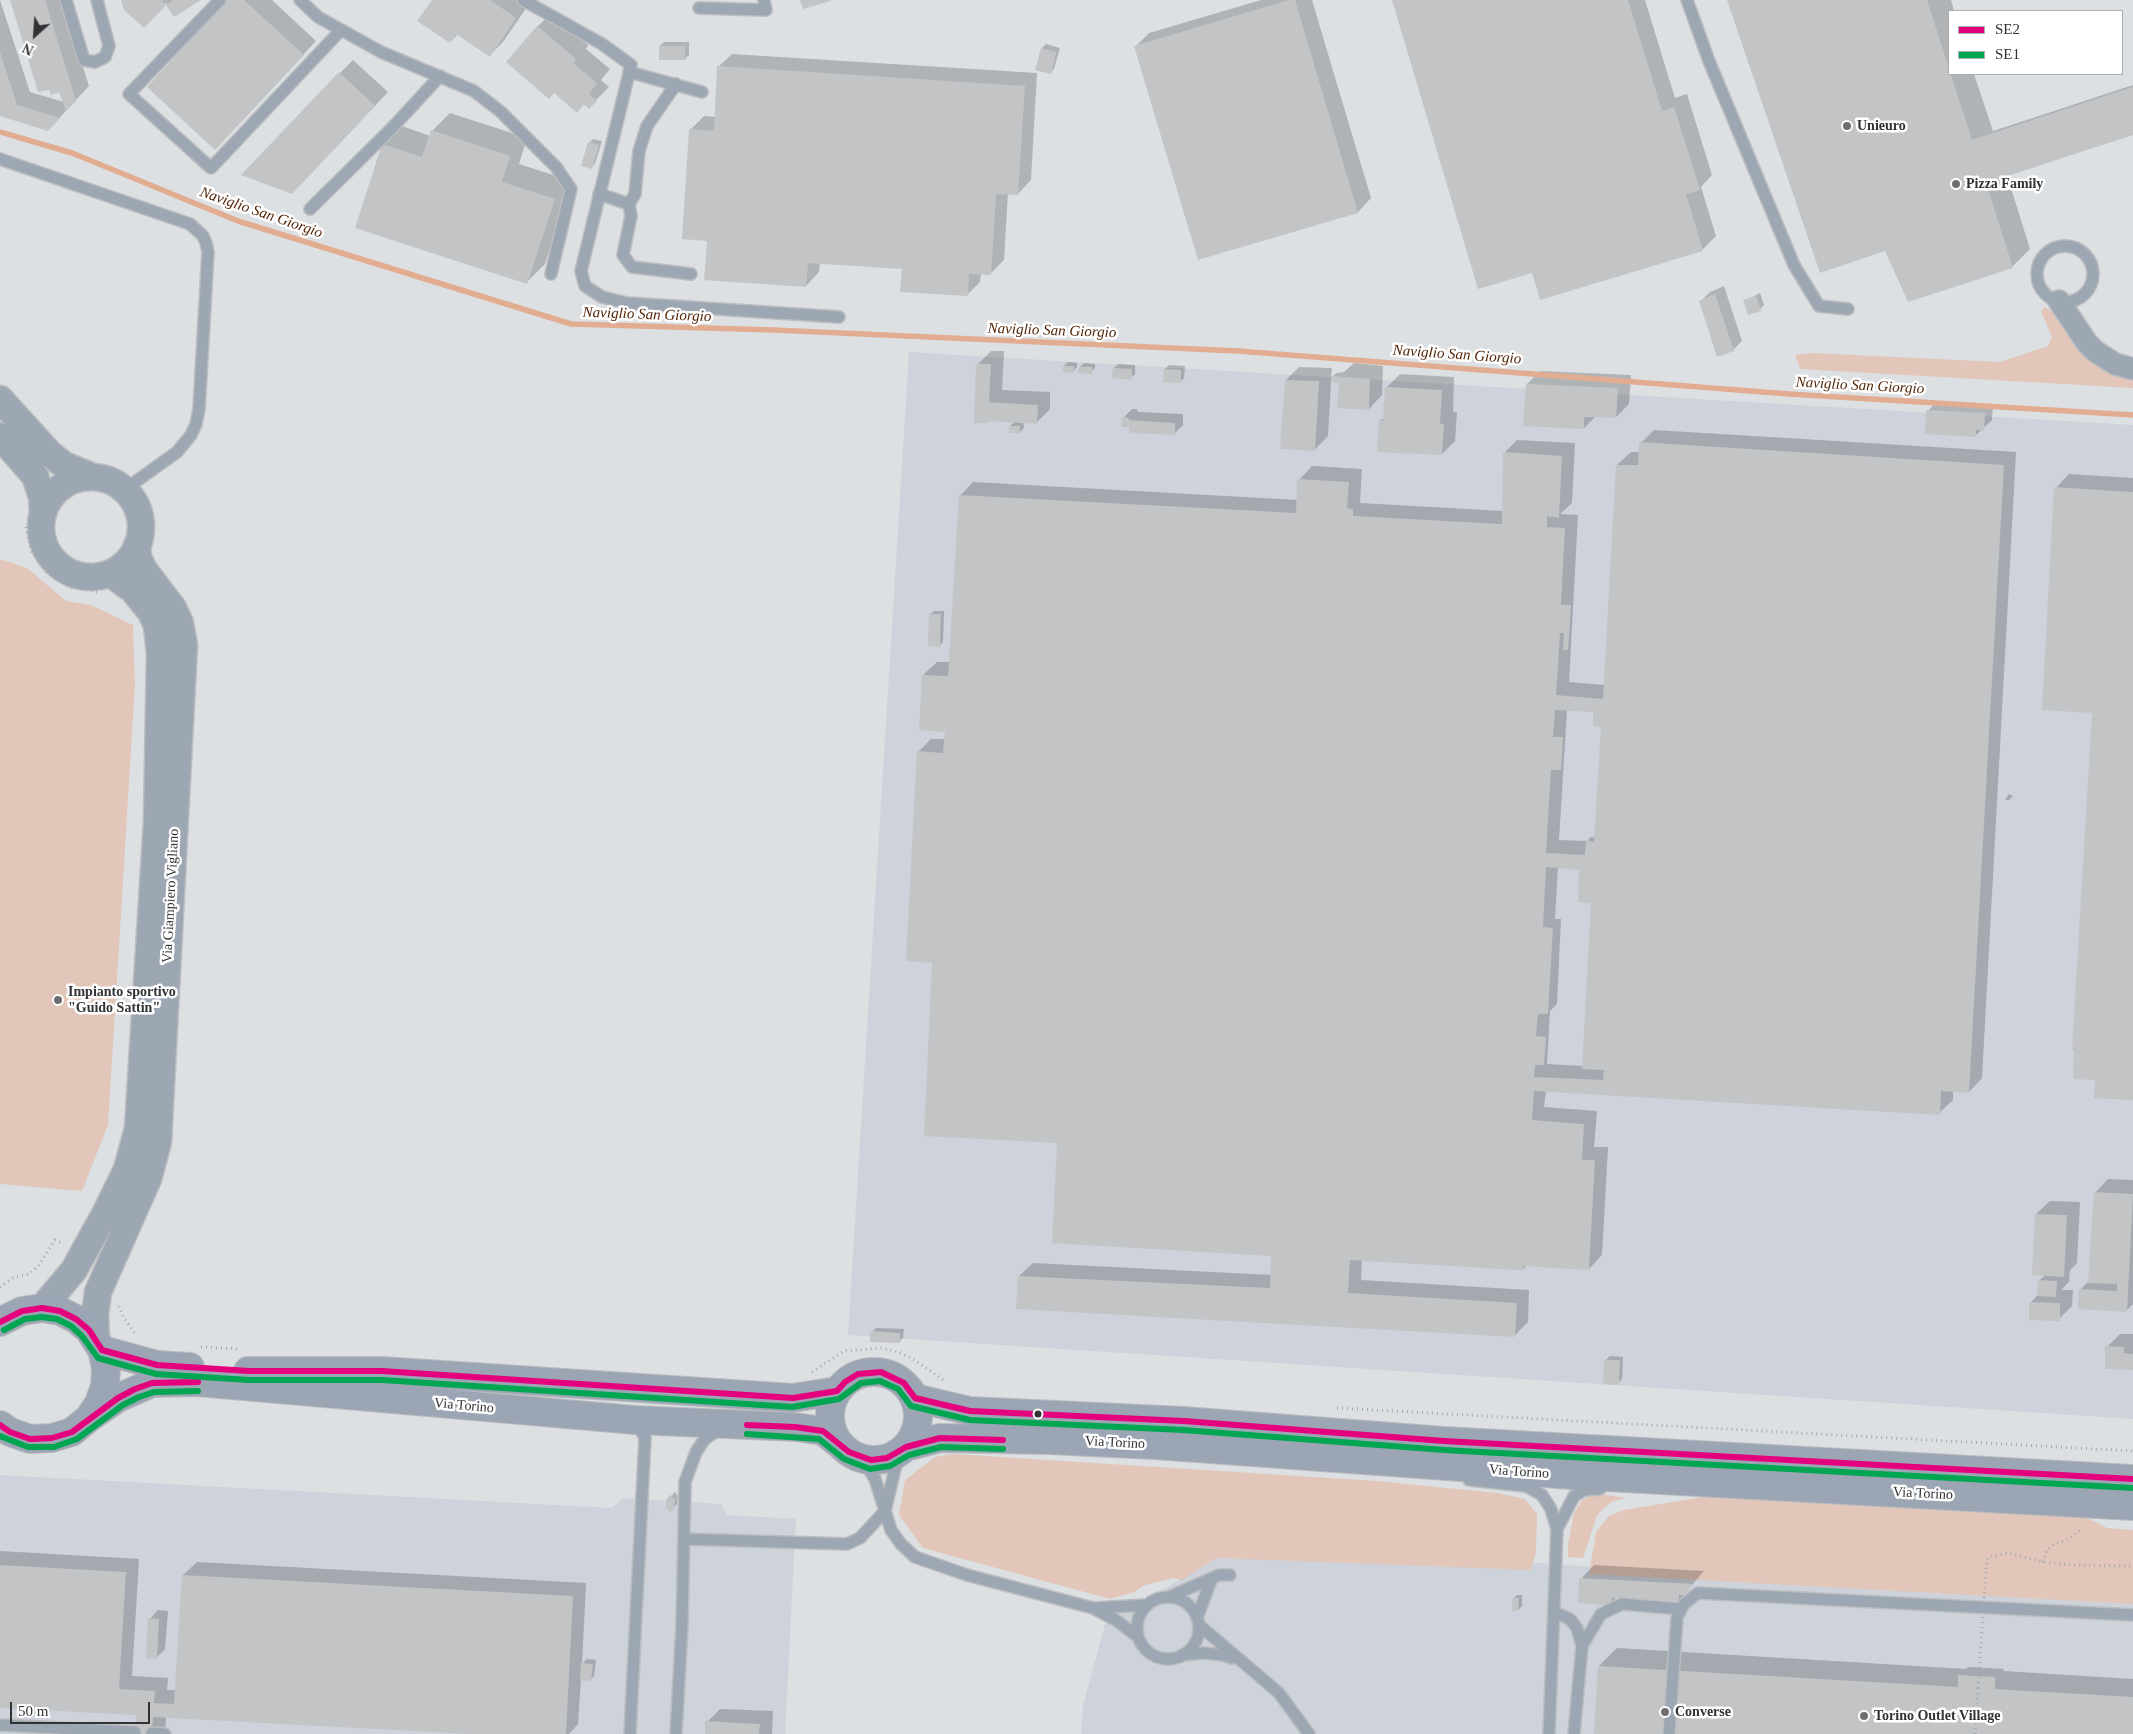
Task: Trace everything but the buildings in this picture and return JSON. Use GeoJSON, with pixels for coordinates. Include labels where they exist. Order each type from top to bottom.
{"type":"FeatureCollection","features":[{"type":"Feature","properties":{"kind":"main road"},"geometry":{"type":"LineString","coordinates":[[0,1322],[22,1310],[42,1308],[60,1311],[76,1318],[89,1330],[99,1345],[106,1368],[105,1386],[99,1403],[89,1418]]}},
{"type":"Feature","properties":{"kind":"main road"},"geometry":{"type":"LineString","coordinates":[[99,1345],[158,1365],[249,1371],[382,1371],[794,1398],[837,1391]]}},
{"type":"Feature","properties":{"kind":"main road"},"geometry":{"type":"LineString","coordinates":[[881,1372],[893,1376],[904,1383],[915,1398],[918,1422],[915,1433],[902,1450],[887,1458],[871,1460],[846,1450],[836,1439],[830,1419],[833,1400],[844,1382],[858,1374],[881,1372]]}},
{"type":"Feature","properties":{"kind":"main road","name":"Via Torino"},"geometry":{"type":"LineString","coordinates":[[0,1425],[10,1432],[30,1439],[52,1438],[72,1432],[118,1398],[152,1383],[197,1382],[635,1420],[795,1427],[823,1431],[846,1450]]}},
{"type":"Feature","properties":{"kind":"main road","name":"Via Torino"},"geometry":{"type":"LineString","coordinates":[[915,1398],[970,1411],[1184,1421],[1444,1441],[2133,1479]]}},
{"type":"Feature","properties":{"kind":"main road","name":"Via Torino"},"geometry":{"type":"LineString","coordinates":[[902,1450],[940,1438],[1049,1440],[1155,1445],[1429,1466],[2133,1506]]}},
{"type":"Feature","properties":{"kind":"street"},"geometry":{"type":"LineString","coordinates":[[2067,301],[2087,343],[2094,351],[2115,364],[2133,369]]}},
{"type":"Feature","properties":{"kind":"street"},"geometry":{"type":"LineString","coordinates":[[0,399],[50,454],[64,465],[93,477],[110,481],[124,490],[135,503],[140,519],[140,536],[137,545],[124,565],[106,583],[95,577],[79,576],[64,569],[52,558],[44,545],[41,529],[34,517]]}},
{"type":"Feature","properties":{"kind":"street"},"geometry":{"type":"LineString","coordinates":[[0,436],[35,476],[42,496],[34,517]]}},
{"type":"Feature","properties":{"kind":"street"},"geometry":{"type":"LineString","coordinates":[[34,517],[61,486],[76,479],[93,477]]}},
{"type":"Feature","properties":{"kind":"street","name":"Via Giampiero Vigliano"},"geometry":{"type":"LineString","coordinates":[[99,1345],[95,1315],[98,1292],[148,1180],[158,1142],[184,646],[177,616],[167,598],[144,570],[138,557],[137,545]]}},
{"type":"Feature","properties":{"kind":"street","name":"Via Giampiero Vigliano"},"geometry":{"type":"LineString","coordinates":[[42,1308],[74,1270],[105,1214],[128,1169],[138,1128],[157,822],[160,654],[157,626],[151,612],[133,590],[106,583]]}},
{"type":"Feature","properties":{"kind":"lane"},"geometry":{"type":"LineString","coordinates":[[66,0],[84,60],[95,62],[105,57],[110,46],[97,0]]}},
{"type":"Feature","properties":{"kind":"lane"},"geometry":{"type":"LineString","coordinates":[[220,0],[129,94],[211,168],[341,30]]}},
{"type":"Feature","properties":{"kind":"lane"},"geometry":{"type":"LineString","coordinates":[[300,0],[318,17],[381,52],[474,91],[501,112],[556,167],[571,190],[551,274]]}},
{"type":"Feature","properties":{"kind":"lane"},"geometry":{"type":"LineString","coordinates":[[523,0],[602,44],[631,65],[581,271],[585,286],[602,297],[627,303],[839,317]]}},
{"type":"Feature","properties":{"kind":"lane"},"geometry":{"type":"LineString","coordinates":[[699,8],[766,10],[764,0]]}},
{"type":"Feature","properties":{"kind":"lane"},"geometry":{"type":"LineString","coordinates":[[1688,0],[1709,61],[1794,265],[1820,306],[1848,309]]}},
{"type":"Feature","properties":{"kind":"lane"},"geometry":{"type":"LineString","coordinates":[[629,72],[702,92]]}},
{"type":"Feature","properties":{"kind":"lane"},"geometry":{"type":"LineString","coordinates":[[310,209],[392,128],[440,76]]}},
{"type":"Feature","properties":{"kind":"lane"},"geometry":{"type":"LineString","coordinates":[[676,84],[647,126],[639,151],[635,194],[629,204],[631,216],[623,255],[632,267],[692,274]]}},
{"type":"Feature","properties":{"kind":"lane"},"geometry":{"type":"LineString","coordinates":[[0,159],[190,224],[203,236],[206,243],[208,252],[200,389],[196,424],[191,435],[176,452],[124,490]]}},
{"type":"Feature","properties":{"kind":"lane"},"geometry":{"type":"LineString","coordinates":[[600,194],[629,204]]}},
{"type":"Feature","properties":{"kind":"lane"},"geometry":{"type":"LineString","coordinates":[[2065,246],[2080,250],[2086,255],[2093,271],[2090,288],[2067,301],[2050,298],[2039,285],[2038,267],[2048,251],[2065,246]]}},
{"type":"Feature","properties":{"kind":"lane"},"geometry":{"type":"LineString","coordinates":[[630,1734],[644,1438],[635,1420]]}},
{"type":"Feature","properties":{"kind":"lane"},"geometry":{"type":"LineString","coordinates":[[676,1734],[685,1482],[690,1464],[704,1440],[726,1424]]}},
{"type":"Feature","properties":{"kind":"lane"},"geometry":{"type":"LineString","coordinates":[[846,1450],[868,1468],[875,1479],[891,1530],[901,1544],[915,1557],[968,1575],[1093,1608],[1116,1620],[1138,1637],[1142,1644],[1155,1656],[1172,1659],[1182,1655],[1204,1653],[1224,1655],[1241,1662]]}},
{"type":"Feature","properties":{"kind":"lane"},"geometry":{"type":"LineString","coordinates":[[684,1538],[848,1544],[860,1538],[885,1510],[902,1450]]}},
{"type":"Feature","properties":{"kind":"lane"},"geometry":{"type":"LineString","coordinates":[[1429,1466],[1457,1478],[1526,1486],[1542,1495],[1547,1502],[1557,1529],[1549,1734]]}},
{"type":"Feature","properties":{"kind":"lane"},"geometry":{"type":"LineString","coordinates":[[1636,1491],[1708,1482]]}},
{"type":"Feature","properties":{"kind":"lane"},"geometry":{"type":"LineString","coordinates":[[1557,1529],[1574,1496],[1585,1490],[1609,1490]]}},
{"type":"Feature","properties":{"kind":"lane"},"geometry":{"type":"LineString","coordinates":[[1093,1608],[1147,1605],[1212,1578],[1230,1575]]}},
{"type":"Feature","properties":{"kind":"lane"},"geometry":{"type":"LineString","coordinates":[[1182,1655],[1193,1646],[1198,1622],[1212,1578]]}},
{"type":"Feature","properties":{"kind":"lane"},"geometry":{"type":"LineString","coordinates":[[1669,1734],[1677,1617],[1681,1609],[1698,1593],[2133,1615]]}},
{"type":"Feature","properties":{"kind":"lane"},"geometry":{"type":"LineString","coordinates":[[1168,1597],[1183,1601],[1189,1605],[1198,1622],[1241,1662],[1279,1693],[1309,1734]]}},
{"type":"Feature","properties":{"kind":"lane"},"geometry":{"type":"LineString","coordinates":[[1582,1646],[1600,1614],[1622,1604],[1681,1609]]}},
{"type":"Feature","properties":{"kind":"lane"},"geometry":{"type":"LineString","coordinates":[[1138,1637],[1138,1620],[1147,1605]]}},
{"type":"Feature","properties":{"kind":"lane"},"geometry":{"type":"LineString","coordinates":[[1554,1612],[1570,1619],[1576,1628],[1582,1646],[1574,1734]]}},
{"type":"Feature","properties":{"kind":"lane"},"geometry":{"type":"LineString","coordinates":[[0,1724],[135,1732]]}},
{"type":"Feature","properties":{"kind":"lane"},"geometry":{"type":"LineString","coordinates":[[152,1733],[165,1734]]}},
{"type":"Feature","properties":{"kind":"path"},"geometry":{"type":"LineString","coordinates":[[34,517],[31,551],[48,574],[71,587],[106,583]]}},
{"type":"Feature","properties":{"kind":"path"},"geometry":{"type":"LineString","coordinates":[[0,1287],[14,1278],[29,1274],[39,1265],[55,1240],[66,1246],[71,1238]]}},
{"type":"Feature","properties":{"kind":"path"},"geometry":{"type":"LineString","coordinates":[[118,1299],[121,1312],[139,1339]]}},
{"type":"Feature","properties":{"kind":"path"},"geometry":{"type":"LineString","coordinates":[[194,1347],[242,1349]]}},
{"type":"Feature","properties":{"kind":"path"},"geometry":{"type":"LineString","coordinates":[[806,1375],[844,1351],[882,1348],[900,1352],[916,1360],[947,1383]]}},
{"type":"Feature","properties":{"kind":"path"},"geometry":{"type":"LineString","coordinates":[[1329,1407],[2133,1451]]}},
{"type":"Feature","properties":{"kind":"path"},"geometry":{"type":"LineString","coordinates":[[2043,1562],[2047,1550],[2053,1545],[2070,1538],[2083,1528]]}},
{"type":"Feature","properties":{"kind":"path"},"geometry":{"type":"LineString","coordinates":[[1975,1734],[1988,1557],[2009,1553],[2043,1562],[2074,1565],[2133,1566]]}},
{"type":"Feature","properties":{"kind":"shaded area"},"geometry":{"type":"Polygon","coordinates":[[[2044,307],[2059,316],[2133,375],[2133,388],[1800,369],[1795,355],[1812,353],[2000,362],[2048,346],[2052,337],[2041,311],[2044,307]]]}},
{"type":"Feature","properties":{"kind":"shaded area"},"geometry":{"type":"Polygon","coordinates":[[[909,352],[2133,425],[2133,1419],[848,1335],[909,352]]]}},
{"type":"Feature","properties":{"kind":"shaded area","name":"Impianto sportivo \"Guido Sattin\""},"geometry":{"type":"Polygon","coordinates":[[[0,559],[27,568],[66,601],[91,605],[133,625],[135,685],[108,1125],[82,1191],[0,1184],[0,559]]]}},
{"type":"Feature","properties":{"kind":"shaded area"},"geometry":{"type":"Polygon","coordinates":[[[953,1454],[1377,1481],[1497,1493],[1525,1499],[1537,1514],[1536,1552],[1531,1570],[1216,1558],[1182,1580],[1174,1578],[1145,1585],[1134,1592],[1110,1599],[923,1548],[899,1515],[905,1480],[935,1457],[953,1454]]]}},
{"type":"Feature","properties":{"kind":"shaded area"},"geometry":{"type":"Polygon","coordinates":[[[0,1475],[612,1508],[623,1498],[721,1504],[727,1515],[796,1519],[785,1734],[0,1734],[0,1475]]]}},
{"type":"Feature","properties":{"kind":"shaded area"},"geometry":{"type":"Polygon","coordinates":[[[1594,1493],[1626,1498],[1611,1502],[1597,1515],[1583,1558],[1568,1557],[1568,1544],[1574,1513],[1582,1501],[1594,1493]]]}},
{"type":"Feature","properties":{"kind":"shaded area"},"geometry":{"type":"Polygon","coordinates":[[[1728,1493],[2077,1513],[2107,1528],[2133,1530],[2133,1604],[1589,1574],[1596,1532],[1609,1516],[1624,1510],[1728,1493]]]}},
{"type":"Feature","properties":{"kind":"shaded area","name":"Torino Outlet Village"},"geometry":{"type":"Polygon","coordinates":[[[1216,1558],[1539,1563],[2133,1604],[2133,1734],[1081,1734],[1083,1706],[1105,1624],[1216,1558]]]}},
{"type":"Feature","properties":{"kind":"waterway","name":"Naviglio San Giorgio"},"geometry":{"type":"LineString","coordinates":[[0,132],[72,153],[238,221],[571,324],[774,330],[1238,351],[1789,394],[2133,415]]}},
{"type":"Feature","properties":{"kind":"transit line","name":"SE2"},"geometry":{"type":"LineString","coordinates":[[0,1322],[22,1311],[42,1308],[60,1311],[76,1319],[89,1330],[102,1350],[157,1365],[249,1371],[382,1371],[793,1398],[837,1391],[845,1382],[858,1374],[881,1372],[904,1383],[915,1398],[970,1411],[1184,1421],[1444,1441],[2133,1479]]}},
{"type":"Feature","properties":{"kind":"transit line","name":"SE1"},"geometry":{"type":"LineString","coordinates":[[4,1330],[25,1319],[42,1317],[57,1319],[71,1326],[82,1336],[98,1358],[156,1374],[249,1380],[382,1380],[792,1407],[839,1399],[861,1383],[880,1381],[898,1389],[911,1406],[970,1420],[1183,1430],[1444,1450],[2133,1488]]}},
{"type":"Feature","properties":{"kind":"transit line","name":"SE2"},"geometry":{"type":"LineString","coordinates":[[0,1425],[10,1432],[30,1439],[52,1438],[72,1432],[118,1398],[135,1389],[152,1383],[198,1382]]}},
{"type":"Feature","properties":{"kind":"transit line","name":"SE1"},"geometry":{"type":"LineString","coordinates":[[0,1436],[28,1447],[54,1447],[77,1439],[123,1405],[139,1397],[154,1392],[198,1391]]}},
{"type":"Feature","properties":{"kind":"transit line","name":"SE2"},"geometry":{"type":"LineString","coordinates":[[747,1425],[795,1427],[823,1431],[849,1452],[871,1460],[887,1458],[906,1447],[940,1438],[1003,1440]]}},
{"type":"Feature","properties":{"kind":"transit line","name":"SE1"},"geometry":{"type":"LineString","coordinates":[[747,1434],[819,1439],[844,1459],[870,1469],[890,1466],[909,1455],[941,1447],[1003,1449]]}},
{"type":"Feature","properties":{"kind":"place","name":"Unieuro"},"geometry":{"type":"Point","coordinates":[1847,126]}},
{"type":"Feature","properties":{"kind":"place","name":"Pizza Family"},"geometry":{"type":"Point","coordinates":[1956,184]}},
{"type":"Feature","properties":{"kind":"place","name":"Impianto sportivo \"Guido Sattin\""},"geometry":{"type":"Point","coordinates":[58,1000]}},
{"type":"Feature","properties":{"kind":"place","name":"Converse"},"geometry":{"type":"Point","coordinates":[1665,1712]}},
{"type":"Feature","properties":{"kind":"place","name":"Torino Outlet Village"},"geometry":{"type":"Point","coordinates":[1864,1716]}}]}
